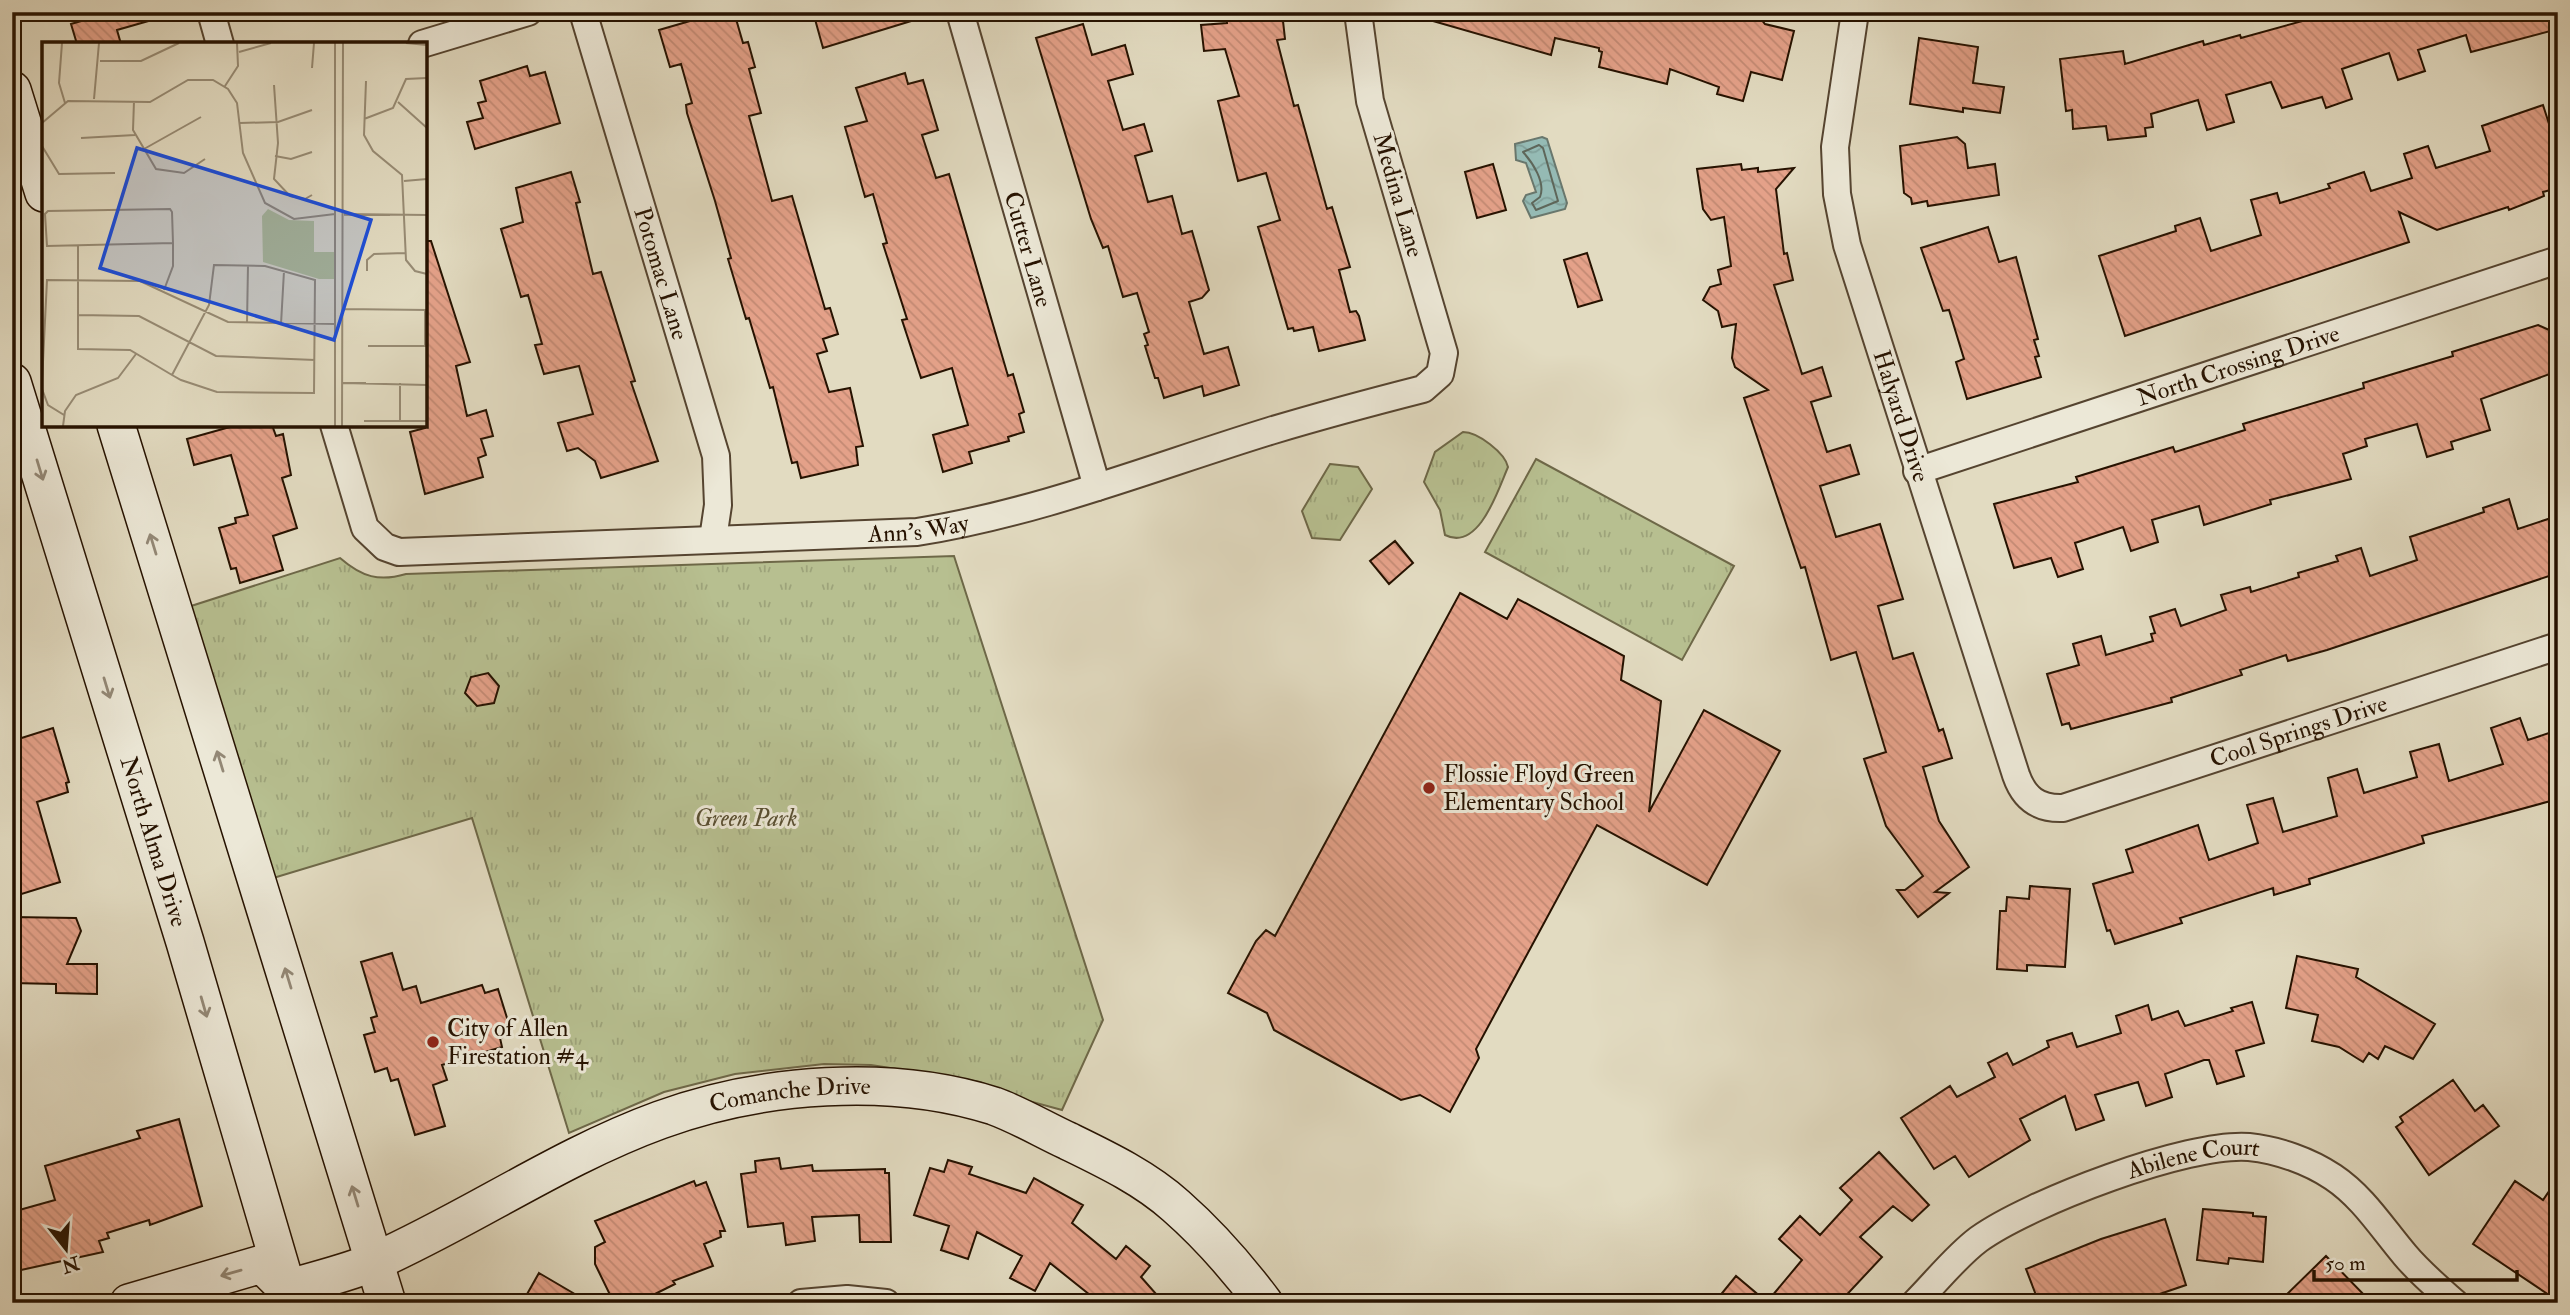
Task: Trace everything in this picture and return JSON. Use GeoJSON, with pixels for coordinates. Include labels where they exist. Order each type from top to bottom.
{"type":"FeatureCollection","features":[{"type":"Feature","properties":{"kind":"main road"},"geometry":{"type":"LineString","coordinates":[[12,90],[33,168]]}},
{"type":"Feature","properties":{"kind":"main road","name":"North Alma Drive"},"geometry":{"type":"LineString","coordinates":[[12,382],[185,942],[288,1298]]}},
{"type":"Feature","properties":{"kind":"main road"},"geometry":{"type":"LineString","coordinates":[[117,427],[387,1303]]}},
{"type":"Feature","properties":{"kind":"main road","name":"Comanche Drive"},"geometry":{"type":"LineString","coordinates":[[288,1298],[374,1261],[560,1165],[658,1121],[704,1105],[768,1093],[842,1086],[888,1087],[963,1098],[996,1107],[1111,1162],[1174,1204],[1227,1254],[1264,1303]]}},
{"type":"Feature","properties":{"kind":"main road"},"geometry":{"type":"LineString","coordinates":[[129,1303],[262,1264],[288,1298]]}},
{"type":"Feature","properties":{"kind":"street"},"geometry":{"type":"LineString","coordinates":[[211,12],[219,42]]}},
{"type":"Feature","properties":{"kind":"street"},"geometry":{"type":"LineString","coordinates":[[427,42],[528,12]]}},
{"type":"Feature","properties":{"kind":"street","name":"Potomac Lane"},"geometry":{"type":"LineString","coordinates":[[583,12],[716,456],[718,505],[713,539]]}},
{"type":"Feature","properties":{"kind":"street","name":"Cutter Lane"},"geometry":{"type":"LineString","coordinates":[[960,12],[1097,487]]}},
{"type":"Feature","properties":{"kind":"street","name":"Medina Lane"},"geometry":{"type":"LineString","coordinates":[[1358,12],[1370,101],[1444,353],[1440,374]]}},
{"type":"Feature","properties":{"kind":"street","name":"Halyard Drive"},"geometry":{"type":"LineString","coordinates":[[1855,12],[1838,123],[1837,194],[1847,245],[2020,787],[2038,805]]}},
{"type":"Feature","properties":{"kind":"street","name":"North Crossing Drive"},"geometry":{"type":"LineString","coordinates":[[1917,471],[2558,260]]}},
{"type":"Feature","properties":{"kind":"street","name":"Ann's Way"},"geometry":{"type":"LineString","coordinates":[[335,427],[365,528],[374,539],[399,552],[917,532],[971,523],[1097,487],[1272,430],[1393,399],[1423,389],[1440,374]]}},
{"type":"Feature","properties":{"kind":"street","name":"Cool Springs Drive"},"geometry":{"type":"LineString","coordinates":[[2038,805],[2063,808],[2558,646]]}},
{"type":"Feature","properties":{"kind":"street","name":"Abilene Court"},"geometry":{"type":"LineString","coordinates":[[1915,1303],[1978,1240],[2017,1215],[2058,1196],[2213,1149],[2248,1147],[2281,1153],[2335,1178],[2365,1205],[2406,1256],[2455,1303]]}},
{"type":"Feature","properties":{"kind":"street"},"geometry":{"type":"LineString","coordinates":[[801,1303],[847,1299],[886,1303]]}},
{"type":"Feature","properties":{"kind":"green space"},"geometry":{"type":"Polygon","coordinates":[[[1463,432],[1490,444],[1506,461],[1508,467],[1485,516],[1468,535],[1457,538],[1445,535],[1440,510],[1424,482],[1435,452],[1463,432]]]}},
{"type":"Feature","properties":{"kind":"green space"},"geometry":{"type":"Polygon","coordinates":[[[1536,459],[1734,566],[1682,660],[1485,552],[1536,459]]]}},
{"type":"Feature","properties":{"kind":"green space"},"geometry":{"type":"Polygon","coordinates":[[[1330,464],[1358,467],[1372,489],[1340,540],[1312,538],[1302,511],[1330,464]]]}},
{"type":"Feature","properties":{"kind":"green space","name":"Green Park"},"geometry":{"type":"Polygon","coordinates":[[[954,556],[1103,1020],[1062,1110],[1014,1097],[980,1082],[871,1065],[824,1064],[735,1074],[664,1092],[569,1133],[472,818],[270,879],[185,608],[340,558],[363,574],[387,578],[406,574],[954,556]]]}},
{"type":"Feature","properties":{"kind":"water"},"geometry":{"type":"Polygon","coordinates":[[[1542,137],[1547,139],[1567,203],[1565,209],[1531,218],[1523,201],[1526,195],[1536,192],[1526,163],[1516,160],[1515,144],[1542,137]]]}},
{"type":"Feature","properties":{"kind":"building"},"geometry":{"type":"Polygon","coordinates":[[[86,12],[158,12],[159,18],[117,30],[120,42],[76,42],[71,24],[88,19],[86,12]]]}},
{"type":"Feature","properties":{"kind":"building"},"geometry":{"type":"Polygon","coordinates":[[[721,12],[734,12],[743,43],[748,42],[755,67],[749,69],[761,113],[749,116],[772,201],[792,196],[825,309],[830,308],[838,334],[823,339],[827,351],[817,354],[829,392],[850,388],[863,446],[856,447],[858,465],[801,478],[797,462],[792,463],[773,387],[770,388],[749,318],[746,319],[728,259],[731,258],[715,201],[687,113],[686,105],[692,103],[681,64],[670,67],[659,30],[721,12]]]}},
{"type":"Feature","properties":{"kind":"building"},"geometry":{"type":"Polygon","coordinates":[[[813,12],[920,12],[921,18],[823,48],[813,12]]]}},
{"type":"Feature","properties":{"kind":"building"},"geometry":{"type":"Polygon","coordinates":[[[1226,12],[1282,12],[1285,39],[1277,40],[1294,106],[1298,105],[1327,209],[1332,207],[1350,267],[1339,270],[1350,312],[1356,311],[1359,316],[1365,340],[1319,351],[1313,327],[1294,331],[1293,328],[1288,329],[1258,227],[1280,220],[1266,173],[1238,181],[1218,101],[1239,96],[1225,49],[1204,51],[1201,25],[1227,23],[1226,12]]]}},
{"type":"Feature","properties":{"kind":"building"},"geometry":{"type":"Polygon","coordinates":[[[1427,12],[1752,12],[1765,24],[1794,31],[1782,80],[1751,72],[1743,101],[1717,94],[1719,87],[1670,69],[1667,84],[1599,67],[1602,52],[1599,48],[1555,38],[1551,55],[1426,19],[1427,12]]]}},
{"type":"Feature","properties":{"kind":"building"},"geometry":{"type":"Polygon","coordinates":[[[2335,12],[2558,12],[2558,29],[2471,52],[2466,35],[2418,50],[2425,71],[2398,80],[2389,53],[2342,69],[2352,99],[2326,108],[2322,97],[2282,108],[2271,82],[2226,95],[2234,122],[2207,130],[2198,100],[2151,114],[2153,127],[2145,128],[2146,136],[2108,140],[2106,126],[2073,129],[2072,110],[2066,111],[2060,59],[2123,51],[2125,64],[2203,41],[2204,45],[2240,35],[2241,38],[2335,12]]]}},
{"type":"Feature","properties":{"kind":"building"},"geometry":{"type":"Polygon","coordinates":[[[1083,24],[1092,55],[1125,45],[1133,74],[1108,81],[1123,130],[1144,124],[1152,151],[1135,156],[1148,202],[1172,196],[1182,234],[1192,231],[1209,290],[1202,298],[1189,302],[1204,354],[1228,347],[1239,385],[1204,396],[1202,386],[1164,398],[1158,378],[1155,378],[1145,346],[1148,345],[1144,334],[1149,332],[1137,293],[1123,297],[1108,246],[1103,248],[1091,219],[1036,38],[1083,24]]]}},
{"type":"Feature","properties":{"kind":"building"},"geometry":{"type":"Polygon","coordinates":[[[1919,38],[1978,47],[1973,83],[2004,87],[2000,113],[1963,108],[1963,112],[1910,104],[1919,38]]]}},
{"type":"Feature","properties":{"kind":"building"},"geometry":{"type":"Polygon","coordinates":[[[527,66],[530,76],[545,72],[560,123],[475,149],[467,122],[483,118],[478,103],[486,101],[480,81],[527,66]]]}},
{"type":"Feature","properties":{"kind":"building"},"geometry":{"type":"Polygon","coordinates":[[[905,73],[908,84],[923,80],[938,130],[922,135],[936,178],[949,174],[1008,376],[1013,374],[1024,412],[1019,414],[1024,432],[1008,437],[1009,441],[969,452],[972,463],[943,472],[933,435],[968,425],[952,368],[921,378],[902,320],[907,319],[883,244],[887,243],[873,194],[865,197],[845,127],[867,121],[856,88],[905,73]]]}},
{"type":"Feature","properties":{"kind":"building"},"geometry":{"type":"Polygon","coordinates":[[[2543,105],[2558,152],[2558,188],[2543,192],[2544,196],[2509,210],[2508,207],[2437,230],[2399,212],[2409,242],[2125,336],[2099,256],[2176,231],[2175,226],[2200,218],[2211,251],[2261,235],[2251,200],[2277,193],[2280,203],[2330,188],[2328,184],[2364,172],[2371,191],[2412,178],[2404,154],[2428,146],[2436,168],[2490,151],[2482,126],[2543,105]]]}},
{"type":"Feature","properties":{"kind":"building"},"geometry":{"type":"Polygon","coordinates":[[[1957,137],[1965,144],[1968,168],[1995,164],[1999,195],[1928,206],[1927,201],[1912,204],[1911,198],[1904,193],[1900,146],[1957,137]]]}},
{"type":"Feature","properties":{"kind":"building"},"geometry":{"type":"Polygon","coordinates":[[[1493,164],[1506,210],[1477,218],[1465,172],[1493,164]]]}},
{"type":"Feature","properties":{"kind":"building"},"geometry":{"type":"Polygon","coordinates":[[[1741,164],[1742,170],[1758,168],[1758,172],[1794,168],[1776,189],[1784,254],[1787,253],[1793,280],[1774,285],[1802,374],[1822,367],[1831,396],[1811,402],[1827,452],[1850,445],[1859,474],[1820,486],[1836,537],[1880,524],[1903,599],[1878,606],[1893,659],[1913,653],[1939,731],[1943,729],[1952,758],[1923,767],[1939,821],[1969,867],[1935,892],[1949,893],[1918,917],[1897,890],[1905,890],[1923,876],[1886,826],[1864,759],[1886,752],[1856,652],[1831,660],[1805,567],[1801,568],[1744,398],[1768,390],[1735,367],[1732,358],[1736,324],[1722,327],[1718,311],[1703,300],[1710,287],[1721,284],[1718,270],[1731,266],[1724,217],[1711,220],[1703,209],[1697,169],[1741,164]]]}},
{"type":"Feature","properties":{"kind":"building"},"geometry":{"type":"Polygon","coordinates":[[[571,172],[580,202],[576,203],[593,274],[601,272],[635,381],[631,382],[658,461],[601,478],[595,461],[578,448],[567,451],[558,423],[593,414],[579,366],[544,374],[535,345],[542,344],[528,295],[521,297],[501,229],[523,222],[516,188],[571,172]]]}},
{"type":"Feature","properties":{"kind":"building"},"geometry":{"type":"Polygon","coordinates":[[[1988,227],[1999,262],[2016,257],[2038,339],[2034,340],[2039,356],[2035,357],[2041,377],[1967,399],[1956,362],[1964,359],[1949,310],[1943,311],[1921,248],[1988,227]]]}},
{"type":"Feature","properties":{"kind":"building"},"geometry":{"type":"Polygon","coordinates":[[[427,241],[431,241],[470,362],[456,366],[467,416],[486,410],[493,436],[481,439],[486,455],[478,458],[483,477],[425,494],[410,432],[425,428],[427,241]]]}},
{"type":"Feature","properties":{"kind":"building"},"geometry":{"type":"Polygon","coordinates":[[[1587,253],[1602,300],[1578,307],[1564,260],[1587,253]]]}},
{"type":"Feature","properties":{"kind":"building"},"geometry":{"type":"Polygon","coordinates":[[[2538,325],[2558,334],[2558,371],[2481,399],[2490,430],[2451,442],[2453,449],[2427,457],[2417,424],[2365,439],[2367,446],[2343,454],[2351,479],[2270,500],[2271,504],[2204,525],[2199,506],[2152,520],[2158,542],[2131,551],[2123,527],[2075,543],[2083,569],[2058,577],[2051,558],[2014,568],[1994,504],[2078,482],[2076,477],[2173,447],[2175,452],[2245,430],[2243,424],[2364,388],[2363,383],[2453,356],[2452,352],[2538,325]]]}},
{"type":"Feature","properties":{"kind":"building"},"geometry":{"type":"Polygon","coordinates":[[[230,427],[273,427],[276,436],[283,434],[291,475],[282,478],[297,528],[273,536],[283,570],[240,583],[236,568],[231,569],[219,528],[236,523],[235,518],[248,515],[231,455],[194,465],[187,439],[230,427]]]}},
{"type":"Feature","properties":{"kind":"building"},"geometry":{"type":"Polygon","coordinates":[[[2509,499],[2518,529],[2551,518],[2558,540],[2558,573],[2327,650],[2288,661],[2286,655],[2240,670],[2242,675],[2171,698],[2172,702],[2071,729],[2069,723],[2062,725],[2047,674],[2079,665],[2073,644],[2101,636],[2106,655],[2153,641],[2151,634],[2155,633],[2150,617],[2175,609],[2181,626],[2226,610],[2221,595],[2250,587],[2251,592],[2299,577],[2298,573],[2338,561],[2336,556],[2361,548],[2370,576],[2417,560],[2410,537],[2484,512],[2483,508],[2509,499]]]}},
{"type":"Feature","properties":{"kind":"building"},"geometry":{"type":"Polygon","coordinates":[[[1395,541],[1413,563],[1389,584],[1370,561],[1395,541]]]}},
{"type":"Feature","properties":{"kind":"building"},"geometry":{"type":"Polygon","coordinates":[[[1460,593],[1507,619],[1518,599],[1624,656],[1621,680],[1661,701],[1649,812],[1704,710],[1780,751],[1707,885],[1597,825],[1476,1049],[1479,1058],[1450,1112],[1420,1095],[1401,1100],[1274,1030],[1267,1013],[1228,993],[1256,941],[1266,930],[1275,936],[1460,593]]]}},
{"type":"Feature","properties":{"kind":"building"},"geometry":{"type":"Polygon","coordinates":[[[488,673],[499,686],[494,703],[477,706],[465,693],[471,677],[488,673]]]}},
{"type":"Feature","properties":{"kind":"building"},"geometry":{"type":"Polygon","coordinates":[[[2520,718],[2528,740],[2558,730],[2558,799],[2422,836],[2424,843],[2309,879],[2310,884],[2274,895],[2273,888],[2180,918],[2182,923],[2115,944],[2110,930],[2107,931],[2093,884],[2133,872],[2126,850],[2198,825],[2209,860],[2258,843],[2247,805],[2273,798],[2283,832],[2337,816],[2328,778],[2357,769],[2364,793],[2417,777],[2410,752],[2439,744],[2449,781],[2503,764],[2491,728],[2520,718]]]}},
{"type":"Feature","properties":{"kind":"building"},"geometry":{"type":"Polygon","coordinates":[[[53,728],[69,782],[66,783],[68,792],[37,802],[60,882],[12,897],[12,741],[53,728]]]}},
{"type":"Feature","properties":{"kind":"building"},"geometry":{"type":"Polygon","coordinates":[[[2030,886],[2070,889],[2065,967],[2027,965],[2027,971],[1997,969],[2000,911],[2006,911],[2007,897],[2029,899],[2030,886]]]}},
{"type":"Feature","properties":{"kind":"building"},"geometry":{"type":"Polygon","coordinates":[[[12,917],[76,918],[81,931],[67,964],[97,964],[97,994],[56,993],[56,984],[12,983],[12,917]]]}},
{"type":"Feature","properties":{"kind":"building","name":"City of Allen Firestation #4"},"geometry":{"type":"Polygon","coordinates":[[[392,953],[403,990],[416,986],[421,1003],[482,985],[485,993],[498,989],[512,1034],[500,1038],[502,1047],[442,1065],[447,1080],[433,1085],[445,1126],[415,1135],[398,1079],[391,1081],[387,1068],[375,1072],[364,1035],[375,1032],[371,1018],[377,1016],[361,962],[392,953]]]}},
{"type":"Feature","properties":{"kind":"building"},"geometry":{"type":"Polygon","coordinates":[[[2297,956],[2358,969],[2356,977],[2435,1024],[2413,1059],[2385,1046],[2378,1059],[2369,1053],[2363,1062],[2339,1047],[2312,1041],[2318,1015],[2286,1008],[2297,956]]]}},
{"type":"Feature","properties":{"kind":"building"},"geometry":{"type":"Polygon","coordinates":[[[2252,1002],[2264,1043],[2236,1051],[2244,1076],[2217,1084],[2209,1060],[2204,1060],[2165,1074],[2172,1097],[2146,1106],[2138,1082],[2095,1095],[2104,1120],[2076,1130],[2065,1096],[2020,1119],[2030,1140],[1969,1177],[1955,1156],[1934,1169],[1901,1118],[1950,1086],[1957,1097],[1995,1077],[1988,1063],[2007,1053],[2013,1065],[2049,1047],[2047,1041],[2072,1033],[2077,1047],[2121,1033],[2116,1016],[2148,1005],[2152,1020],[2178,1011],[2185,1026],[2252,1002]]]}},
{"type":"Feature","properties":{"kind":"building"},"geometry":{"type":"Polygon","coordinates":[[[2453,1080],[2475,1111],[2483,1105],[2499,1126],[2429,1175],[2396,1127],[2403,1122],[2400,1117],[2453,1080]]]}},
{"type":"Feature","properties":{"kind":"building"},"geometry":{"type":"Polygon","coordinates":[[[179,1119],[202,1206],[150,1225],[149,1220],[107,1233],[109,1238],[99,1241],[103,1252],[12,1272],[12,1212],[55,1200],[45,1166],[140,1138],[137,1131],[179,1119]]]}},
{"type":"Feature","properties":{"kind":"building"},"geometry":{"type":"Polygon","coordinates":[[[1879,1152],[1929,1205],[1912,1221],[1893,1206],[1860,1237],[1882,1257],[1839,1303],[1714,1303],[1736,1276],[1767,1302],[1802,1260],[1779,1239],[1800,1216],[1820,1235],[1852,1200],[1840,1188],[1879,1152]]]}},
{"type":"Feature","properties":{"kind":"building"},"geometry":{"type":"Polygon","coordinates":[[[779,1158],[781,1169],[812,1165],[813,1171],[885,1169],[885,1173],[889,1173],[891,1242],[860,1242],[859,1215],[812,1217],[815,1241],[786,1245],[783,1223],[748,1227],[741,1174],[756,1172],[755,1161],[779,1158]]]}},
{"type":"Feature","properties":{"kind":"building"},"geometry":{"type":"Polygon","coordinates":[[[948,1160],[972,1167],[969,1174],[1026,1193],[1034,1178],[1083,1205],[1072,1223],[1116,1259],[1126,1246],[1150,1266],[1141,1277],[1164,1303],[1100,1303],[1050,1263],[1035,1291],[1010,1278],[1022,1256],[977,1232],[968,1259],[941,1250],[949,1226],[914,1215],[930,1168],[944,1172],[948,1160]]]}},
{"type":"Feature","properties":{"kind":"building"},"geometry":{"type":"Polygon","coordinates":[[[2558,1178],[2558,1301],[2473,1244],[2515,1181],[2543,1200],[2558,1178]]]}},
{"type":"Feature","properties":{"kind":"building"},"geometry":{"type":"Polygon","coordinates":[[[694,1181],[696,1186],[706,1182],[725,1231],[720,1231],[721,1237],[704,1244],[713,1266],[673,1281],[675,1284],[637,1303],[614,1303],[595,1264],[595,1247],[605,1242],[595,1221],[694,1181]]]}},
{"type":"Feature","properties":{"kind":"building"},"geometry":{"type":"Polygon","coordinates":[[[2203,1209],[2253,1213],[2253,1216],[2266,1217],[2263,1262],[2229,1258],[2228,1264],[2197,1260],[2203,1209]]]}},
{"type":"Feature","properties":{"kind":"building"},"geometry":{"type":"Polygon","coordinates":[[[2165,1219],[2186,1285],[2148,1298],[2149,1303],[2039,1303],[2026,1269],[2101,1239],[2165,1219]]]}},
{"type":"Feature","properties":{"kind":"building"},"geometry":{"type":"Polygon","coordinates":[[[2326,1256],[2372,1303],[2278,1303],[2326,1256]]]}},
{"type":"Feature","properties":{"kind":"building"},"geometry":{"type":"Polygon","coordinates":[[[539,1273],[590,1303],[522,1303],[539,1273]]]}},
{"type":"Feature","properties":{"kind":"place","name":"Flossie Floyd Green Elementary School"},"geometry":{"type":"Point","coordinates":[1429,788]}},
{"type":"Feature","properties":{"kind":"place","name":"City of Allen Firestation #4"},"geometry":{"type":"Point","coordinates":[433,1042]}}]}
